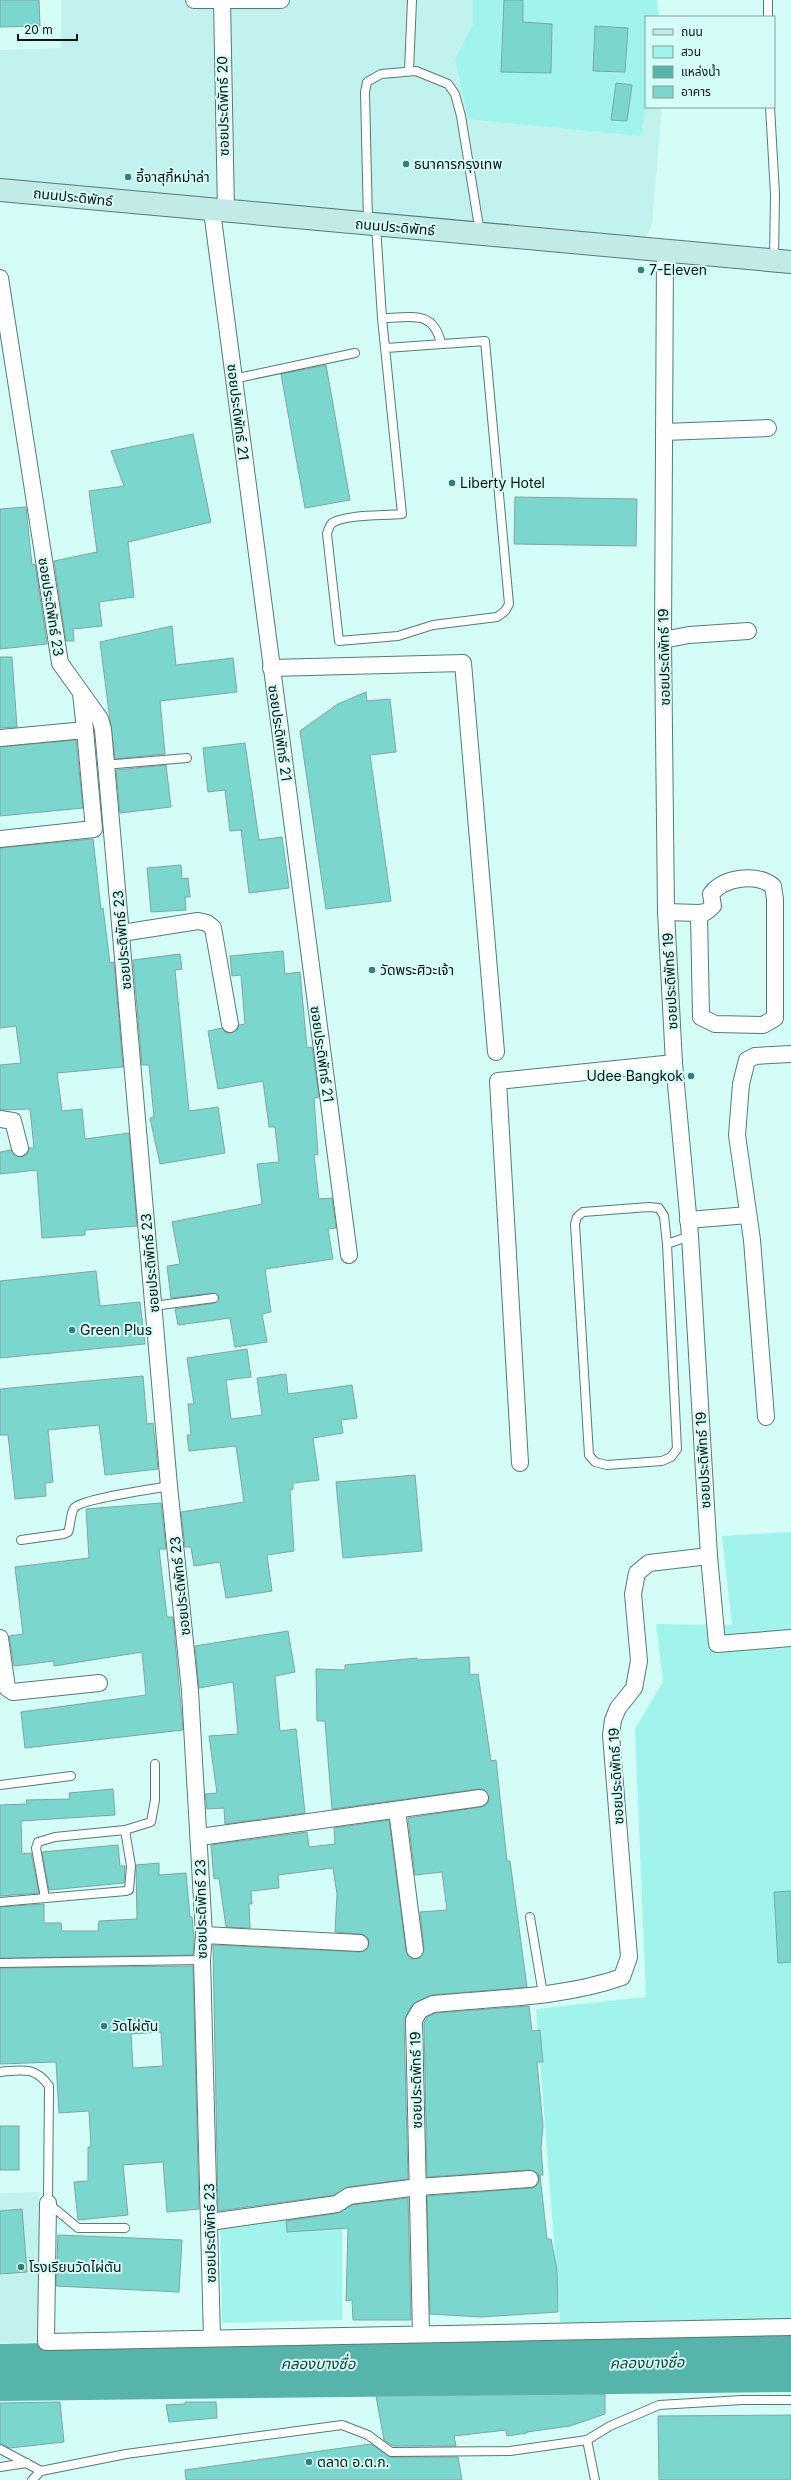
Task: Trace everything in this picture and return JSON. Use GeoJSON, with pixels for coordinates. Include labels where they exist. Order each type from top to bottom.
{"type":"FeatureCollection","features":[{"type":"Feature","properties":{"kind":"main road","name":"ถนนประดิพัทธ์"},"geometry":{"type":"LineString","coordinates":[[0,190],[665,252],[782,261]]}},
{"type":"Feature","properties":{"kind":"street"},"geometry":{"type":"LineString","coordinates":[[194,0],[281,0]]}},
{"type":"Feature","properties":{"kind":"street","name":"ซอยประดิพัทธ์ 20"},"geometry":{"type":"LineString","coordinates":[[219,211],[222,1]]}},
{"type":"Feature","properties":{"kind":"street","name":"ซอยประดิพัทธ์ 21"},"geometry":{"type":"LineString","coordinates":[[219,211],[233,380],[349,1255]]}},
{"type":"Feature","properties":{"kind":"street","name":"ซอยประดิพัทธ์ 19"},"geometry":{"type":"LineString","coordinates":[[421,2334],[414,2020],[420,2010],[433,2004],[543,1994],[600,1985],[622,1977],[629,1957],[611,1735],[613,1720],[618,1708],[634,1688],[639,1660],[633,1594],[637,1573],[649,1563],[709,1556],[690,1236],[674,1063],[666,912],[663,640],[665,252]]}},
{"type":"Feature","properties":{"kind":"street","name":"ซอยประดิพัทธ์ 23"},"geometry":{"type":"LineString","coordinates":[[0,278],[60,663],[100,719],[103,729],[104,765],[122,933],[169,1486],[190,1691],[200,1837],[204,1935],[202,1960],[212,2338]]}},
{"type":"Feature","properties":{"kind":"street"},"geometry":{"type":"LineString","coordinates":[[664,432],[768,428]]}},
{"type":"Feature","properties":{"kind":"street"},"geometry":{"type":"LineString","coordinates":[[663,640],[689,635],[748,631]]}},
{"type":"Feature","properties":{"kind":"street"},"geometry":{"type":"LineString","coordinates":[[271,668],[463,663],[496,1052]]}},
{"type":"Feature","properties":{"kind":"street"},"geometry":{"type":"LineString","coordinates":[[0,839],[94,829],[81,693]]}},
{"type":"Feature","properties":{"kind":"street"},"geometry":{"type":"LineString","coordinates":[[0,738],[85,730]]}},
{"type":"Feature","properties":{"kind":"street"},"geometry":{"type":"LineString","coordinates":[[666,912],[706,912],[713,906],[711,894],[723,884],[750,878],[766,881],[773,886],[776,899],[775,1018],[768,1024],[715,1024],[701,1017],[699,913]]}},
{"type":"Feature","properties":{"kind":"street"},"geometry":{"type":"LineString","coordinates":[[122,933],[198,921],[207,923],[213,928],[230,1024]]}},
{"type":"Feature","properties":{"kind":"street"},"geometry":{"type":"LineString","coordinates":[[766,1417],[748,1215],[737,1135],[741,1084],[747,1060],[755,1056],[791,1054]]}},
{"type":"Feature","properties":{"kind":"street"},"geometry":{"type":"LineString","coordinates":[[520,1463],[498,1081],[674,1063]]}},
{"type":"Feature","properties":{"kind":"street"},"geometry":{"type":"LineString","coordinates":[[0,1119],[13,1121],[20,1148]]}},
{"type":"Feature","properties":{"kind":"street"},"geometry":{"type":"LineString","coordinates":[[688,1220],[748,1215]]}},
{"type":"Feature","properties":{"kind":"street"},"geometry":{"type":"LineString","coordinates":[[709,1556],[717,1644],[791,1638]]}},
{"type":"Feature","properties":{"kind":"street"},"geometry":{"type":"LineString","coordinates":[[0,1638],[7,1688],[13,1692],[99,1683]]}},
{"type":"Feature","properties":{"kind":"street"},"geometry":{"type":"LineString","coordinates":[[200,1837],[480,1798]]}},
{"type":"Feature","properties":{"kind":"street"},"geometry":{"type":"LineString","coordinates":[[397,1810],[415,1950]]}},
{"type":"Feature","properties":{"kind":"street"},"geometry":{"type":"LineString","coordinates":[[204,1935],[360,1943]]}},
{"type":"Feature","properties":{"kind":"street"},"geometry":{"type":"LineString","coordinates":[[210,2222],[337,2204],[349,2196],[418,2187],[530,2179]]}},
{"type":"Feature","properties":{"kind":"street"},"geometry":{"type":"LineString","coordinates":[[48,2203],[46,2342],[791,2326]]}},
{"type":"Feature","properties":{"kind":"lane"},"geometry":{"type":"LineString","coordinates":[[409,71],[412,0]]}},
{"type":"Feature","properties":{"kind":"lane"},"geometry":{"type":"LineString","coordinates":[[768,0],[768,16]]}},
{"type":"Feature","properties":{"kind":"lane"},"geometry":{"type":"LineString","coordinates":[[386,348],[485,341],[507,608],[502,615],[493,618],[434,625],[398,636],[339,641],[327,534],[328,529],[331,524],[340,520],[402,514],[386,348],[372,225],[365,92],[367,82],[381,74],[416,71],[448,84],[455,94],[461,116],[480,234]]}},
{"type":"Feature","properties":{"kind":"lane"},"geometry":{"type":"LineString","coordinates":[[770,108],[775,194],[782,261]]}},
{"type":"Feature","properties":{"kind":"lane"},"geometry":{"type":"LineString","coordinates":[[382,318],[418,318],[432,322],[438,329],[440,344]]}},
{"type":"Feature","properties":{"kind":"lane"},"geometry":{"type":"LineString","coordinates":[[233,380],[355,353]]}},
{"type":"Feature","properties":{"kind":"lane"},"geometry":{"type":"LineString","coordinates":[[104,765],[187,758]]}},
{"type":"Feature","properties":{"kind":"lane"},"geometry":{"type":"LineString","coordinates":[[649,1207],[659,1208],[664,1216],[667,1244],[677,1449],[671,1457],[662,1461],[607,1465],[595,1462],[589,1456],[575,1224],[577,1216],[583,1212],[649,1207]]}},
{"type":"Feature","properties":{"kind":"lane"},"geometry":{"type":"LineString","coordinates":[[667,1244],[690,1236]]}},
{"type":"Feature","properties":{"kind":"lane"},"geometry":{"type":"LineString","coordinates":[[153,1306],[214,1298]]}},
{"type":"Feature","properties":{"kind":"lane"},"geometry":{"type":"LineString","coordinates":[[21,1540],[64,1534],[68,1532],[74,1507],[94,1499],[169,1486]]}},
{"type":"Feature","properties":{"kind":"lane"},"geometry":{"type":"LineString","coordinates":[[45,1898],[36,1848],[38,1842],[55,1837],[125,1830],[151,1822],[156,1800],[155,1764]]}},
{"type":"Feature","properties":{"kind":"lane"},"geometry":{"type":"LineString","coordinates":[[0,1785],[71,1776]]}},
{"type":"Feature","properties":{"kind":"lane"},"geometry":{"type":"LineString","coordinates":[[0,1902],[129,1890],[131,1866],[125,1830]]}},
{"type":"Feature","properties":{"kind":"lane"},"geometry":{"type":"LineString","coordinates":[[530,1917],[543,1994]]}},
{"type":"Feature","properties":{"kind":"lane"},"geometry":{"type":"LineString","coordinates":[[0,1963],[202,1960]]}},
{"type":"Feature","properties":{"kind":"lane"},"geometry":{"type":"LineString","coordinates":[[0,2072],[28,2070],[42,2075],[49,2086],[48,2203],[78,2228],[125,2228]]}},
{"type":"Feature","properties":{"kind":"lane"},"geometry":{"type":"LineString","coordinates":[[32,2480],[41,2471],[126,2454],[342,2425],[368,2435],[391,2452],[510,2451],[587,2440],[610,2426],[659,2405],[742,2400],[791,2400]]}},
{"type":"Feature","properties":{"kind":"lane"},"geometry":{"type":"LineString","coordinates":[[587,2440],[595,2480]]}},
{"type":"Feature","properties":{"kind":"lane"},"geometry":{"type":"LineString","coordinates":[[0,2450],[41,2471]]}},
{"type":"Feature","properties":{"kind":"lane"},"geometry":{"type":"LineString","coordinates":[[0,2467],[27,2463]]}},
{"type":"Feature","properties":{"kind":"shaded area"},"geometry":{"type":"Polygon","coordinates":[[[61,0],[473,0],[473,24],[455,59],[641,136],[645,108],[662,108],[652,224],[647,237],[470,225],[0,178],[0,50],[61,48],[61,0]]]}},
{"type":"Feature","properties":{"kind":"shaded area","name":"โรงเรียนวัดไผ่ตัน"},"geometry":{"type":"Polygon","coordinates":[[[39,2192],[46,2342],[0,2342],[0,2193],[39,2192]]]}},
{"type":"Feature","properties":{"kind":"green space"},"geometry":{"type":"Polygon","coordinates":[[[473,0],[657,0],[659,16],[645,16],[645,108],[641,136],[468,119],[455,59],[473,24],[473,0]]]}},
{"type":"Feature","properties":{"kind":"green space"},"geometry":{"type":"Polygon","coordinates":[[[791,1532],[791,2324],[561,2333],[536,2009],[646,1997],[635,1729],[663,1682],[656,1624],[732,1625],[722,1536],[791,1532]]]}},
{"type":"Feature","properties":{"kind":"green space"},"geometry":{"type":"Polygon","coordinates":[[[342,2206],[342,2320],[222,2323],[220,2222],[342,2206]]]}},
{"type":"Feature","properties":{"kind":"water","name":"คลองบางซื่อ"},"geometry":{"type":"Polygon","coordinates":[[[791,2327],[791,2392],[0,2401],[0,2344],[791,2327]]]}},
{"type":"Feature","properties":{"kind":"building"},"geometry":{"type":"Polygon","coordinates":[[[0,0],[39,0],[40,26],[0,27],[0,0]]]}},
{"type":"Feature","properties":{"kind":"building"},"geometry":{"type":"Polygon","coordinates":[[[504,0],[523,0],[523,22],[552,24],[551,73],[501,72],[504,0]]]}},
{"type":"Feature","properties":{"kind":"building"},"geometry":{"type":"Polygon","coordinates":[[[595,26],[628,28],[625,72],[593,71],[595,26]]]}},
{"type":"Feature","properties":{"kind":"building"},"geometry":{"type":"Polygon","coordinates":[[[616,83],[632,85],[627,121],[611,120],[616,83]]]}},
{"type":"Feature","properties":{"kind":"building"},"geometry":{"type":"Polygon","coordinates":[[[326,365],[350,500],[305,508],[281,374],[326,365]]]}},
{"type":"Feature","properties":{"kind":"building"},"geometry":{"type":"Polygon","coordinates":[[[193,434],[211,522],[128,542],[134,597],[99,602],[102,626],[73,629],[74,641],[66,641],[54,561],[97,552],[89,491],[124,486],[111,451],[193,434]]]}},
{"type":"Feature","properties":{"kind":"building"},"geometry":{"type":"Polygon","coordinates":[[[515,497],[637,499],[636,546],[514,544],[515,497]]]}},
{"type":"Feature","properties":{"kind":"building"},"geometry":{"type":"Polygon","coordinates":[[[26,507],[32,565],[35,564],[47,644],[0,649],[0,509],[26,507]]]}},
{"type":"Feature","properties":{"kind":"building"},"geometry":{"type":"Polygon","coordinates":[[[172,626],[176,665],[233,658],[237,692],[160,701],[165,754],[115,759],[100,642],[172,626]]]}},
{"type":"Feature","properties":{"kind":"building"},"geometry":{"type":"Polygon","coordinates":[[[0,657],[12,657],[17,727],[0,728],[0,657]]]}},
{"type":"Feature","properties":{"kind":"building"},"geometry":{"type":"Polygon","coordinates":[[[366,692],[367,701],[390,699],[396,752],[370,755],[391,901],[326,909],[300,731],[338,704],[366,692]]]}},
{"type":"Feature","properties":{"kind":"building"},"geometry":{"type":"Polygon","coordinates":[[[76,740],[83,808],[0,816],[0,747],[76,740]]]}},
{"type":"Feature","properties":{"kind":"building"},"geometry":{"type":"Polygon","coordinates":[[[245,743],[259,840],[282,837],[289,888],[249,893],[241,830],[230,831],[225,790],[208,792],[203,748],[245,743]]]}},
{"type":"Feature","properties":{"kind":"building"},"geometry":{"type":"Polygon","coordinates":[[[166,765],[171,807],[120,813],[116,770],[166,765]]]}},
{"type":"Feature","properties":{"kind":"building"},"geometry":{"type":"Polygon","coordinates":[[[93,839],[101,909],[103,908],[110,963],[114,962],[123,1067],[57,1073],[62,1111],[82,1109],[85,1139],[129,1133],[137,1226],[85,1230],[85,1235],[42,1238],[37,1170],[0,1174],[0,1152],[11,1150],[14,1155],[22,1157],[27,1154],[29,1148],[34,1148],[30,1109],[0,1110],[0,1065],[21,1063],[16,1026],[0,1028],[0,848],[93,839]]]}},
{"type":"Feature","properties":{"kind":"building"},"geometry":{"type":"Polygon","coordinates":[[[181,865],[182,879],[188,878],[190,897],[185,897],[186,910],[151,912],[147,868],[181,865]]]}},
{"type":"Feature","properties":{"kind":"building"},"geometry":{"type":"Polygon","coordinates":[[[283,951],[285,974],[300,972],[307,1048],[312,1047],[319,1097],[314,1098],[318,1154],[314,1155],[319,1199],[332,1198],[336,1228],[328,1229],[333,1259],[265,1269],[271,1312],[262,1314],[267,1342],[235,1347],[230,1318],[178,1325],[175,1309],[215,1303],[219,1298],[213,1293],[171,1298],[167,1266],[180,1264],[172,1222],[262,1204],[257,1164],[279,1162],[275,1127],[269,1127],[263,1081],[218,1089],[208,1031],[222,1028],[226,1033],[232,1033],[239,1025],[245,1024],[241,975],[232,976],[230,956],[283,951]]]}},
{"type":"Feature","properties":{"kind":"building"},"geometry":{"type":"Polygon","coordinates":[[[180,954],[182,969],[175,970],[189,1111],[218,1107],[225,1153],[160,1164],[150,1118],[154,1117],[149,1065],[142,1065],[133,960],[180,954]]]}},
{"type":"Feature","properties":{"kind":"building","name":"Green Plus"},"geometry":{"type":"Polygon","coordinates":[[[96,1271],[100,1306],[140,1302],[145,1344],[0,1358],[0,1281],[96,1271]]]}},
{"type":"Feature","properties":{"kind":"building"},"geometry":{"type":"Polygon","coordinates":[[[247,1349],[251,1377],[226,1380],[231,1419],[262,1415],[257,1378],[286,1374],[288,1394],[352,1385],[357,1418],[341,1420],[343,1433],[313,1438],[319,1480],[293,1483],[293,1489],[290,1490],[294,1551],[267,1555],[272,1591],[226,1598],[220,1562],[194,1566],[191,1547],[185,1547],[181,1512],[244,1502],[236,1446],[189,1451],[187,1435],[191,1435],[188,1404],[194,1404],[187,1358],[247,1349]]]}},
{"type":"Feature","properties":{"kind":"building"},"geometry":{"type":"Polygon","coordinates":[[[143,1376],[147,1424],[153,1423],[158,1469],[105,1475],[99,1425],[48,1430],[53,1482],[45,1483],[46,1496],[15,1499],[8,1435],[0,1435],[0,1389],[143,1376]]]}},
{"type":"Feature","properties":{"kind":"building"},"geometry":{"type":"Polygon","coordinates":[[[415,1475],[422,1551],[343,1558],[336,1482],[415,1475]]]}},
{"type":"Feature","properties":{"kind":"building"},"geometry":{"type":"Polygon","coordinates":[[[161,1503],[166,1549],[159,1549],[167,1617],[173,1617],[183,1730],[25,1748],[21,1712],[146,1695],[142,1652],[54,1666],[54,1661],[14,1666],[9,1636],[23,1634],[15,1567],[89,1558],[86,1509],[161,1503]]]}},
{"type":"Feature","properties":{"kind":"building"},"geometry":{"type":"Polygon","coordinates":[[[288,1631],[295,1672],[275,1676],[280,1731],[296,1729],[305,1813],[225,1824],[224,1808],[207,1809],[205,1794],[217,1793],[209,1736],[238,1734],[233,1682],[199,1688],[195,1646],[288,1631]]]}},
{"type":"Feature","properties":{"kind":"building"},"geometry":{"type":"Polygon","coordinates":[[[469,1657],[470,1675],[478,1674],[491,1761],[496,1760],[507,1861],[510,1861],[527,1987],[432,1995],[412,2005],[404,2020],[408,2179],[348,2187],[334,2195],[218,2211],[213,1945],[360,1952],[368,1948],[369,1943],[368,1938],[361,1934],[335,1932],[337,1894],[333,1868],[278,1875],[279,1888],[251,1891],[252,1904],[249,1904],[250,1928],[226,1927],[219,1878],[214,1879],[211,1845],[307,1832],[309,1847],[335,1844],[334,1828],[389,1820],[406,1951],[411,1959],[420,1958],[424,1949],[420,1912],[447,1910],[442,1872],[415,1875],[408,1818],[481,1807],[489,1802],[489,1796],[484,1789],[479,1789],[332,1809],[325,1721],[317,1721],[316,1669],[345,1670],[345,1665],[417,1658],[418,1660],[469,1657]]]}},
{"type":"Feature","properties":{"kind":"building"},"geometry":{"type":"Polygon","coordinates":[[[113,1789],[115,1815],[21,1821],[22,1854],[31,1853],[39,1893],[0,1896],[0,1805],[27,1804],[26,1800],[70,1799],[69,1793],[113,1789]]]}},
{"type":"Feature","properties":{"kind":"building"},"geometry":{"type":"Polygon","coordinates":[[[118,1845],[120,1866],[125,1866],[124,1883],[49,1890],[42,1852],[118,1845]]]}},
{"type":"Feature","properties":{"kind":"building"},"geometry":{"type":"Polygon","coordinates":[[[159,1863],[159,1875],[186,1873],[190,1917],[192,1917],[194,1938],[193,1955],[0,1958],[0,1907],[44,1904],[44,1923],[61,1923],[62,1931],[98,1931],[99,1921],[137,1919],[136,1865],[159,1863]]]}},
{"type":"Feature","properties":{"kind":"building"},"geometry":{"type":"Polygon","coordinates":[[[791,1891],[791,1962],[778,1963],[774,1892],[791,1891]]]}},
{"type":"Feature","properties":{"kind":"building"},"geometry":{"type":"Polygon","coordinates":[[[193,1966],[199,2209],[167,2212],[163,2162],[123,2165],[128,2215],[78,2220],[74,2182],[88,2181],[88,2147],[91,2147],[89,2111],[59,2113],[56,2062],[0,2064],[0,1968],[193,1966]],[[161,2032],[131,2034],[133,2068],[163,2066],[161,2032]]]}},
{"type":"Feature","properties":{"kind":"building"},"geometry":{"type":"Polygon","coordinates":[[[529,2006],[532,2031],[540,2030],[543,2062],[537,2062],[543,2126],[541,2148],[543,2175],[540,2175],[547,2239],[551,2239],[557,2270],[558,2312],[481,2317],[430,2314],[427,2196],[531,2188],[536,2187],[539,2179],[538,2173],[529,2170],[427,2177],[424,2023],[427,2017],[435,2013],[529,2006]]]}},
{"type":"Feature","properties":{"kind":"building"},"geometry":{"type":"Polygon","coordinates":[[[0,2126],[19,2126],[19,2170],[0,2170],[0,2126]]]}},
{"type":"Feature","properties":{"kind":"building"},"geometry":{"type":"Polygon","coordinates":[[[408,2198],[411,2320],[353,2320],[352,2300],[346,2301],[348,2228],[287,2232],[286,2221],[338,2213],[352,2205],[408,2198]]]}},
{"type":"Feature","properties":{"kind":"building"},"geometry":{"type":"Polygon","coordinates":[[[22,2209],[27,2272],[0,2274],[0,2211],[22,2209]]]}},
{"type":"Feature","properties":{"kind":"building"},"geometry":{"type":"Polygon","coordinates":[[[58,2235],[182,2240],[179,2292],[56,2286],[58,2235]]]}},
{"type":"Feature","properties":{"kind":"building"},"geometry":{"type":"Polygon","coordinates":[[[605,2394],[605,2414],[570,2426],[507,2436],[506,2430],[454,2436],[456,2446],[393,2446],[384,2440],[376,2396],[605,2394]]]}},
{"type":"Feature","properties":{"kind":"building"},"geometry":{"type":"Polygon","coordinates":[[[60,2402],[64,2442],[10,2448],[0,2444],[0,2403],[60,2402]]]}},
{"type":"Feature","properties":{"kind":"building"},"geometry":{"type":"Polygon","coordinates":[[[185,2402],[216,2402],[217,2418],[169,2422],[166,2405],[185,2404],[185,2402]]]}},
{"type":"Feature","properties":{"kind":"building"},"geometry":{"type":"Polygon","coordinates":[[[791,2415],[791,2480],[659,2480],[658,2416],[791,2415]]]}},
{"type":"Feature","properties":{"kind":"building","name":"ตลาด อ.ต.ก."},"geometry":{"type":"Polygon","coordinates":[[[371,2444],[391,2457],[458,2457],[462,2480],[186,2480],[185,2470],[371,2444]]]}},
{"type":"Feature","properties":{"kind":"place","name":"ธนาคารกรุงเทพ"},"geometry":{"type":"Point","coordinates":[406,164]}},
{"type":"Feature","properties":{"kind":"place","name":"อี้จาสุกี้หม่าล่า"},"geometry":{"type":"Point","coordinates":[128,177]}},
{"type":"Feature","properties":{"kind":"place","name":"7-Eleven"},"geometry":{"type":"Point","coordinates":[641,270]}},
{"type":"Feature","properties":{"kind":"place","name":"Liberty Hotel"},"geometry":{"type":"Point","coordinates":[452,483]}},
{"type":"Feature","properties":{"kind":"place","name":"วัดพระศิวะเจ้า"},"geometry":{"type":"Point","coordinates":[372,970]}},
{"type":"Feature","properties":{"kind":"place","name":"Udee Bangkok"},"geometry":{"type":"Point","coordinates":[691,1076]}},
{"type":"Feature","properties":{"kind":"place","name":"Green Plus"},"geometry":{"type":"Point","coordinates":[72,1330]}},
{"type":"Feature","properties":{"kind":"place","name":"วัดไผ่ตัน"},"geometry":{"type":"Point","coordinates":[104,2026]}},
{"type":"Feature","properties":{"kind":"place","name":"โรงเรียนวัดไผ่ตัน"},"geometry":{"type":"Point","coordinates":[21,2267]}},
{"type":"Feature","properties":{"kind":"place","name":"ตลาด อ.ต.ก."},"geometry":{"type":"Point","coordinates":[309,2462]}}]}
